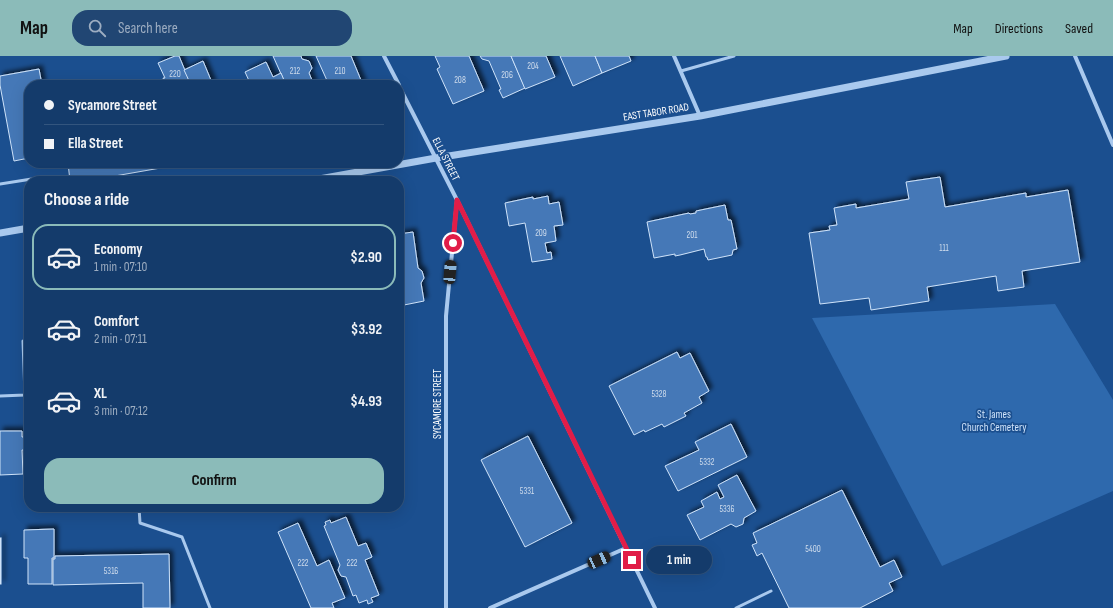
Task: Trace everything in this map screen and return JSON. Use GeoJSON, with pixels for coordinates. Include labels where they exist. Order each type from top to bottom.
{"type":"FeatureCollection","features":[{"type":"Feature","properties":{"kind":"street","name":"ELLA STREET"},"geometry":{"type":"LineString","coordinates":[[384,56],[396,80]]}},
{"type":"Feature","properties":{"kind":"street"},"geometry":{"type":"LineString","coordinates":[[674,56],[700,116]]}},
{"type":"Feature","properties":{"kind":"street","name":"EAST TABOR ROAD"},"geometry":{"type":"LineString","coordinates":[[404,164],[700,116],[1006,56]]}},
{"type":"Feature","properties":{"kind":"street"},"geometry":{"type":"LineString","coordinates":[[1075,56],[1113,145]]}},
{"type":"Feature","properties":{"kind":"street","name":"ELLA STREET"},"geometry":{"type":"LineString","coordinates":[[404,95],[457,200],[656,608]]}},
{"type":"Feature","properties":{"kind":"street","name":"EAST TABOR ROAD"},"geometry":{"type":"LineString","coordinates":[[336,176],[380,168]]}},
{"type":"Feature","properties":{"kind":"street","name":"SYCAMORE STREET"},"geometry":{"type":"LineString","coordinates":[[446,608],[446,316],[457,200]]}},
{"type":"Feature","properties":{"kind":"street"},"geometry":{"type":"LineString","coordinates":[[0,233],[24,229]]}},
{"type":"Feature","properties":{"kind":"street"},"geometry":{"type":"LineString","coordinates":[[490,608],[626,548]]}},
{"type":"Feature","properties":{"kind":"lane"},"geometry":{"type":"LineString","coordinates":[[681,71],[734,56]]}},
{"type":"Feature","properties":{"kind":"lane"},"geometry":{"type":"LineString","coordinates":[[0,184],[24,180]]}},
{"type":"Feature","properties":{"kind":"lane"},"geometry":{"type":"LineString","coordinates":[[23,341],[24,368]]}},
{"type":"Feature","properties":{"kind":"lane"},"geometry":{"type":"LineString","coordinates":[[0,396],[24,395]]}},
{"type":"Feature","properties":{"kind":"lane"},"geometry":{"type":"LineString","coordinates":[[139,512],[140,523],[182,537],[210,608]]}},
{"type":"Feature","properties":{"kind":"lane"},"geometry":{"type":"LineString","coordinates":[[736,608],[771,591]]}},
{"type":"Feature","properties":{"kind":"green space","name":"St. James Church Cemetery"},"geometry":{"type":"Polygon","coordinates":[[[1055,304],[1113,400],[1113,491],[942,566],[812,318],[1055,304]]]}},
{"type":"Feature","properties":{"kind":"building"},"geometry":{"type":"Polygon","coordinates":[[[175,56],[179,56],[189,80],[164,80],[163,78],[165,78],[158,63],[175,56]]]}},
{"type":"Feature","properties":{"kind":"building"},"geometry":{"type":"Polygon","coordinates":[[[273,56],[301,56],[302,59],[309,61],[312,68],[309,73],[312,80],[284,80],[273,56]]]}},
{"type":"Feature","properties":{"kind":"building"},"geometry":{"type":"Polygon","coordinates":[[[316,56],[351,56],[361,80],[327,80],[316,56]]]}},
{"type":"Feature","properties":{"kind":"building"},"geometry":{"type":"Polygon","coordinates":[[[435,56],[469,56],[484,91],[453,104],[437,69],[440,67],[435,56]]]}},
{"type":"Feature","properties":{"kind":"building"},"geometry":{"type":"Polygon","coordinates":[[[480,56],[511,56],[525,88],[503,98],[499,90],[501,89],[489,61],[482,59],[480,56]]]}},
{"type":"Feature","properties":{"kind":"building"},"geometry":{"type":"Polygon","coordinates":[[[511,56],[546,56],[555,77],[525,89],[511,56]]]}},
{"type":"Feature","properties":{"kind":"building"},"geometry":{"type":"Polygon","coordinates":[[[560,56],[595,56],[602,73],[573,86],[560,56]]]}},
{"type":"Feature","properties":{"kind":"building"},"geometry":{"type":"Polygon","coordinates":[[[595,56],[629,56],[631,61],[602,73],[595,56]]]}},
{"type":"Feature","properties":{"kind":"building"},"geometry":{"type":"Polygon","coordinates":[[[203,61],[211,80],[189,80],[184,70],[203,61]]]}},
{"type":"Feature","properties":{"kind":"building"},"geometry":{"type":"Polygon","coordinates":[[[266,62],[273,77],[281,73],[284,80],[249,80],[245,72],[266,62]]]}},
{"type":"Feature","properties":{"kind":"building"},"geometry":{"type":"Polygon","coordinates":[[[39,69],[41,80],[24,80],[24,159],[14,161],[0,85],[0,76],[39,69]]]}},
{"type":"Feature","properties":{"kind":"building"},"geometry":{"type":"Polygon","coordinates":[[[69,168],[161,168],[115,176],[69,176],[69,168]]]}},
{"type":"Feature","properties":{"kind":"building"},"geometry":{"type":"Polygon","coordinates":[[[940,177],[945,207],[1026,193],[1026,197],[1068,190],[1080,262],[1022,271],[1024,287],[998,291],[996,276],[927,287],[929,301],[871,310],[869,298],[820,304],[809,233],[830,230],[829,226],[837,225],[834,208],[856,204],[856,208],[909,199],[906,182],[940,177]]]}},
{"type":"Feature","properties":{"kind":"building"},"geometry":{"type":"Polygon","coordinates":[[[548,196],[549,204],[559,202],[563,225],[554,226],[556,241],[545,243],[547,253],[551,252],[552,259],[532,262],[525,223],[509,226],[505,203],[533,197],[533,199],[548,196]]]}},
{"type":"Feature","properties":{"kind":"building"},"geometry":{"type":"Polygon","coordinates":[[[725,205],[728,220],[731,220],[737,249],[733,250],[732,255],[708,260],[704,249],[675,256],[675,254],[654,258],[647,222],[689,213],[696,213],[696,211],[725,205]]]}},
{"type":"Feature","properties":{"kind":"building"},"geometry":{"type":"Polygon","coordinates":[[[413,232],[418,268],[422,271],[424,278],[421,283],[424,301],[404,305],[404,233],[413,232]]]}},
{"type":"Feature","properties":{"kind":"building"},"geometry":{"type":"Polygon","coordinates":[[[677,352],[680,358],[690,353],[709,391],[699,397],[702,403],[684,413],[686,416],[664,427],[662,424],[645,432],[644,430],[634,435],[609,386],[677,352]]]}},
{"type":"Feature","properties":{"kind":"building"},"geometry":{"type":"Polygon","coordinates":[[[731,424],[747,457],[678,491],[665,466],[699,450],[695,442],[731,424]]]}},
{"type":"Feature","properties":{"kind":"building"},"geometry":{"type":"Polygon","coordinates":[[[0,431],[22,431],[22,437],[24,437],[24,450],[22,450],[23,474],[0,475],[0,431]]]}},
{"type":"Feature","properties":{"kind":"building"},"geometry":{"type":"Polygon","coordinates":[[[528,436],[572,523],[525,547],[481,460],[528,436]]]}},
{"type":"Feature","properties":{"kind":"building"},"geometry":{"type":"Polygon","coordinates":[[[737,475],[756,511],[744,518],[743,524],[736,527],[731,524],[700,540],[687,515],[704,507],[701,501],[717,492],[720,499],[724,497],[718,485],[737,475]]]}},
{"type":"Feature","properties":{"kind":"building"},"geometry":{"type":"Polygon","coordinates":[[[842,490],[880,567],[894,560],[902,577],[889,583],[893,591],[860,608],[789,608],[762,553],[757,556],[752,545],[757,543],[753,533],[842,490]]]}},
{"type":"Feature","properties":{"kind":"building"},"geometry":{"type":"Polygon","coordinates":[[[346,517],[358,546],[366,543],[372,557],[365,560],[379,595],[371,598],[373,602],[368,604],[367,600],[359,603],[356,595],[353,596],[346,577],[341,576],[338,570],[340,565],[324,526],[326,525],[325,522],[330,520],[331,523],[346,517]]]}},
{"type":"Feature","properties":{"kind":"building"},"geometry":{"type":"Polygon","coordinates":[[[298,523],[317,566],[329,560],[345,598],[332,603],[334,608],[311,608],[278,532],[298,523]]]}},
{"type":"Feature","properties":{"kind":"building"},"geometry":{"type":"Polygon","coordinates":[[[54,529],[52,584],[28,584],[28,558],[24,558],[24,530],[54,529]]]}},
{"type":"Feature","properties":{"kind":"building"},"geometry":{"type":"Polygon","coordinates":[[[1,538],[1,584],[0,584],[1,538]]]}},
{"type":"Feature","properties":{"kind":"building"},"geometry":{"type":"Polygon","coordinates":[[[169,554],[170,608],[143,608],[143,583],[53,585],[53,559],[55,559],[55,556],[169,554]]]}},
{"type":"Feature","properties":{"kind":"route"},"geometry":{"type":"LineString","coordinates":[[453,243],[457,200],[632,560]]}}]}
